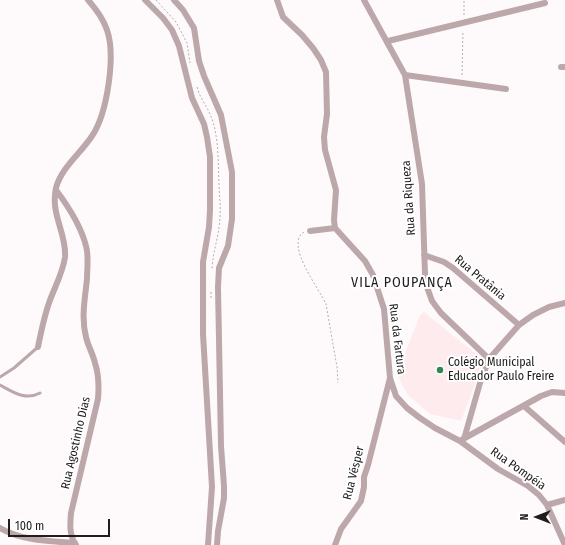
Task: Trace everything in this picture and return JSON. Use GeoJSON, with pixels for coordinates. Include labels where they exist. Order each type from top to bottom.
{"type":"FeatureCollection","features":[{"type":"Feature","properties":{"kind":"street"},"geometry":{"type":"LineString","coordinates":[[38,347],[48,303],[65,258],[62,236],[55,212],[56,190],[62,176],[100,123],[105,106],[110,44],[107,30],[102,18],[88,0]]}},
{"type":"Feature","properties":{"kind":"street"},"geometry":{"type":"LineString","coordinates":[[145,0],[163,18],[172,30],[179,46],[192,98],[204,124],[210,157],[209,227],[203,262],[203,334],[212,486],[208,545]]}},
{"type":"Feature","properties":{"kind":"street"},"geometry":{"type":"LineString","coordinates":[[174,0],[183,10],[194,28],[199,61],[221,115],[232,172],[232,220],[228,246],[219,268],[218,287],[221,446],[224,492],[217,545]]}},
{"type":"Feature","properties":{"kind":"street"},"geometry":{"type":"LineString","coordinates":[[277,0],[283,18],[302,35],[313,48],[321,60],[326,72],[326,114],[324,137],[325,150],[336,190],[334,220],[335,228],[310,231]]}},
{"type":"Feature","properties":{"kind":"street","name":"Rua da Riqueza"},"geometry":{"type":"LineString","coordinates":[[364,0],[388,41],[405,75],[422,184],[426,280],[432,301],[441,313],[489,359]]}},
{"type":"Feature","properties":{"kind":"street"},"geometry":{"type":"LineString","coordinates":[[388,41],[545,2]]}},
{"type":"Feature","properties":{"kind":"street"},"geometry":{"type":"LineString","coordinates":[[405,75],[506,89]]}},
{"type":"Feature","properties":{"kind":"street","name":"Rua Agostinho Dias"},"geometry":{"type":"LineString","coordinates":[[56,190],[67,204],[87,247],[87,278],[84,303],[84,323],[86,337],[95,362],[99,387],[98,399],[71,513],[71,535],[76,544]]}},
{"type":"Feature","properties":{"kind":"street","name":"Rua da Fartura"},"geometry":{"type":"LineString","coordinates":[[335,228],[365,261],[373,275],[384,309],[390,378],[396,396],[406,408],[435,428],[462,440]]}},
{"type":"Feature","properties":{"kind":"street","name":"Rua Pratânia"},"geometry":{"type":"LineString","coordinates":[[424,255],[444,262],[453,268],[519,325]]}},
{"type":"Feature","properties":{"kind":"street"},"geometry":{"type":"LineString","coordinates":[[462,440],[483,373],[489,359],[519,325],[533,315],[549,307],[565,303]]}},
{"type":"Feature","properties":{"kind":"street","name":"Rua Vésper"},"geometry":{"type":"LineString","coordinates":[[335,545],[341,529],[361,501],[364,487],[364,477],[390,378]]}},
{"type":"Feature","properties":{"kind":"street"},"geometry":{"type":"LineString","coordinates":[[462,440],[541,396],[552,392],[565,392]]}},
{"type":"Feature","properties":{"kind":"street"},"geometry":{"type":"LineString","coordinates":[[524,406],[565,442]]}},
{"type":"Feature","properties":{"kind":"street","name":"Rua Pompéia"},"geometry":{"type":"LineString","coordinates":[[462,440],[498,469],[528,486],[539,495],[547,505],[565,545]]}},
{"type":"Feature","properties":{"kind":"street"},"geometry":{"type":"LineString","coordinates":[[547,505],[565,500]]}},
{"type":"Feature","properties":{"kind":"street"},"geometry":{"type":"LineString","coordinates":[[0,528],[9,533],[25,538],[76,544]]}},
{"type":"Feature","properties":{"kind":"lane"},"geometry":{"type":"LineString","coordinates":[[0,377],[14,368],[38,347]]}},
{"type":"Feature","properties":{"kind":"lane"},"geometry":{"type":"LineString","coordinates":[[483,373],[489,365],[496,360],[507,358]]}},
{"type":"Feature","properties":{"kind":"lane"},"geometry":{"type":"LineString","coordinates":[[0,385],[22,396],[32,397],[40,394]]}},
{"type":"Feature","properties":{"kind":"path"},"geometry":{"type":"LineString","coordinates":[[462,83],[464,0]]}},
{"type":"Feature","properties":{"kind":"path"},"geometry":{"type":"LineString","coordinates":[[310,231],[304,232],[298,237],[298,247],[304,264],[323,295],[326,304],[337,367],[338,383]]}},
{"type":"Feature","properties":{"kind":"shaded area","name":"Colégio Municipal Educador Paulo Freire"},"geometry":{"type":"Polygon","coordinates":[[[424,312],[475,353],[482,366],[461,421],[430,414],[407,394],[397,374],[420,315],[424,312]]]}},
{"type":"Feature","properties":{"kind":"place","name":"Colégio Municipal Educador Paulo Freire"},"geometry":{"type":"Point","coordinates":[440,370]}},
{"type":"Feature","properties":{"kind":"district","name":"VILA POUPANÇA"},"geometry":{"type":"Point","coordinates":[402,283]}}]}
